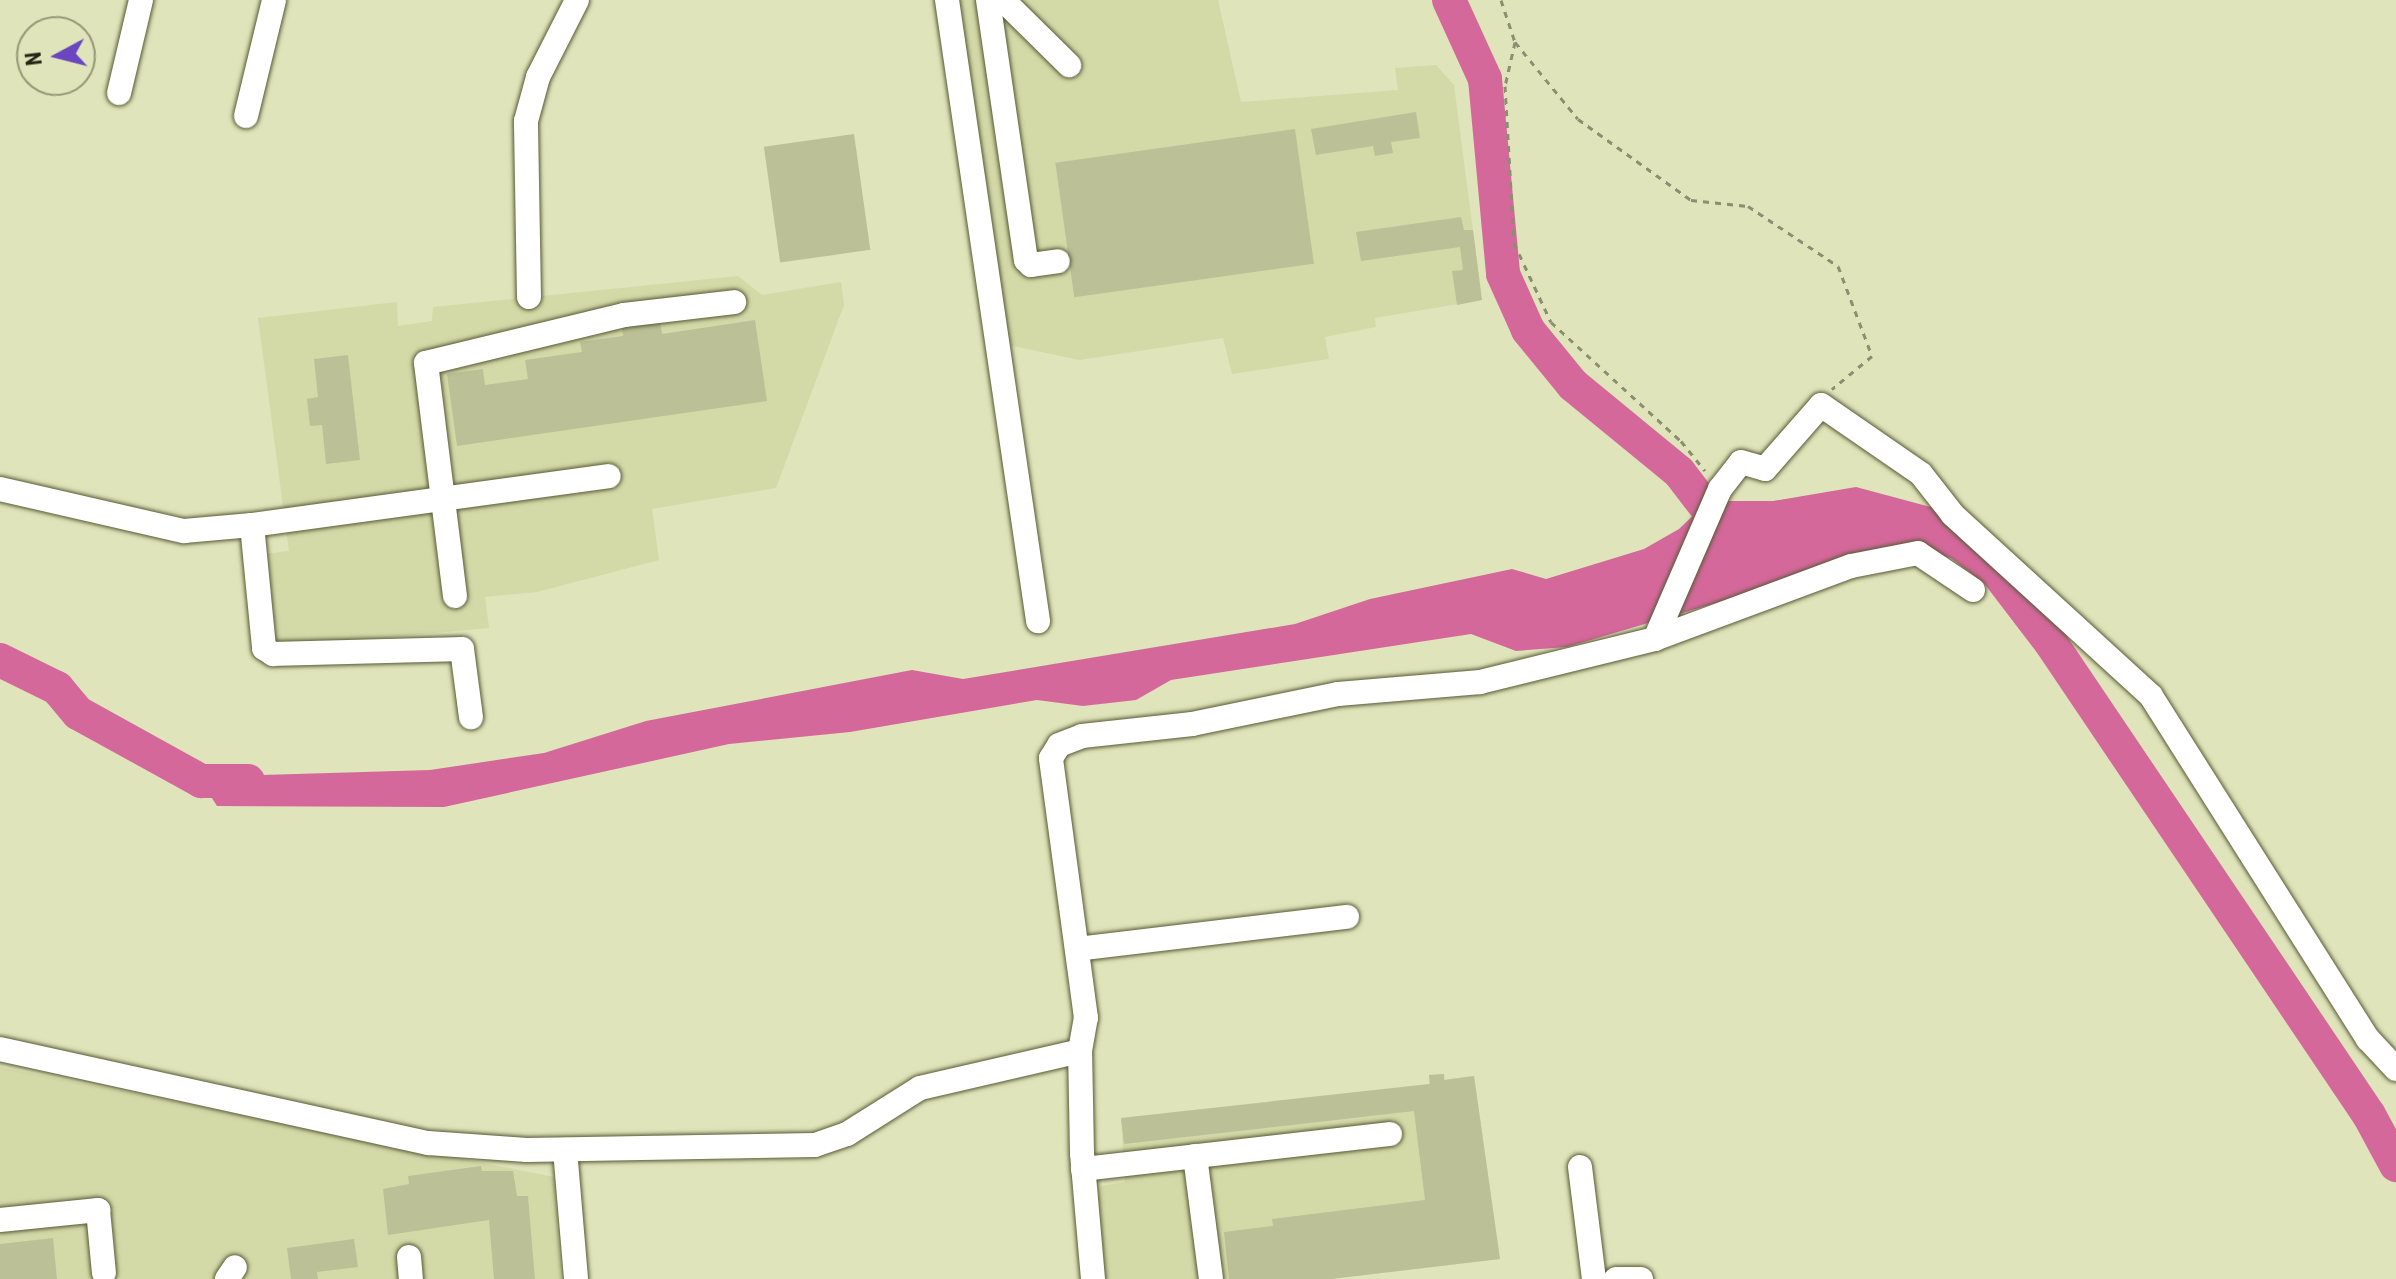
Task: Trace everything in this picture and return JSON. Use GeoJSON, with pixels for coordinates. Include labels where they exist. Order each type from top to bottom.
{"type":"FeatureCollection","features":[{"type":"Feature","properties":{"kind":"street"},"geometry":{"type":"LineString","coordinates":[[119,93],[141,0]]}},
{"type":"Feature","properties":{"kind":"street"},"geometry":{"type":"LineString","coordinates":[[246,116],[274,0]]}},
{"type":"Feature","properties":{"kind":"street"},"geometry":{"type":"LineString","coordinates":[[529,297],[526,121],[538,77],[577,0]]}},
{"type":"Feature","properties":{"kind":"street"},"geometry":{"type":"LineString","coordinates":[[947,0],[1038,621]]}},
{"type":"Feature","properties":{"kind":"street"},"geometry":{"type":"LineString","coordinates":[[988,0],[1026,260],[1031,265],[1058,261]]}},
{"type":"Feature","properties":{"kind":"street"},"geometry":{"type":"LineString","coordinates":[[1003,0],[1069,65]]}},
{"type":"Feature","properties":{"kind":"street"},"geometry":{"type":"LineString","coordinates":[[455,596],[426,363],[624,315],[734,302]]}},
{"type":"Feature","properties":{"kind":"street"},"geometry":{"type":"LineString","coordinates":[[1658,632],[1720,490],[1741,462],[1765,469],[1821,405],[1921,474],[1953,515],[2151,696],[2368,1039],[2396,1069]]}},
{"type":"Feature","properties":{"kind":"street"},"geometry":{"type":"LineString","coordinates":[[0,489],[184,531],[252,525],[609,476]]}},
{"type":"Feature","properties":{"kind":"street"},"geometry":{"type":"LineString","coordinates":[[252,525],[264,648],[273,654],[462,649],[471,717]]}},
{"type":"Feature","properties":{"kind":"street"},"geometry":{"type":"LineString","coordinates":[[1093,1279],[1083,1169],[1080,1051],[1086,1018],[1051,758],[1059,745],[1082,736],[1192,724],[1338,694],[1480,682],[1658,632],[1851,566],[1918,553],[1973,590]]}},
{"type":"Feature","properties":{"kind":"street"},"geometry":{"type":"LineString","coordinates":[[1077,949],[1347,917]]}},
{"type":"Feature","properties":{"kind":"street"},"geometry":{"type":"LineString","coordinates":[[0,1049],[428,1143],[565,1150],[815,1145],[847,1134],[920,1088],[1080,1051]]}},
{"type":"Feature","properties":{"kind":"street"},"geometry":{"type":"LineString","coordinates":[[1083,1169],[1390,1134]]}},
{"type":"Feature","properties":{"kind":"street"},"geometry":{"type":"LineString","coordinates":[[565,1150],[576,1279]]}},
{"type":"Feature","properties":{"kind":"street"},"geometry":{"type":"LineString","coordinates":[[1195,1156],[1211,1279]]}},
{"type":"Feature","properties":{"kind":"street"},"geometry":{"type":"LineString","coordinates":[[1580,1167],[1594,1279]]}},
{"type":"Feature","properties":{"kind":"street"},"geometry":{"type":"LineString","coordinates":[[0,1220],[98,1210],[104,1273]]}},
{"type":"Feature","properties":{"kind":"street"},"geometry":{"type":"LineString","coordinates":[[1616,1279],[1641,1279]]}},
{"type":"Feature","properties":{"kind":"path"},"geometry":{"type":"LineString","coordinates":[[1501,0],[1515,42],[1578,119],[1691,200],[1748,206],[1838,266],[1872,356],[1839,379],[1821,405]]}},
{"type":"Feature","properties":{"kind":"path"},"geometry":{"type":"LineString","coordinates":[[1515,42],[1505,86],[1514,243],[1551,322],[1681,441],[1720,490]]}},
{"type":"Feature","properties":{"kind":"shaded area"},"geometry":{"type":"Polygon","coordinates":[[[956,0],[1218,0],[1241,102],[1398,90],[1395,68],[1436,65],[1454,85],[1482,300],[1375,318],[1376,327],[1325,337],[1329,359],[1232,374],[1223,338],[1080,360],[1007,345],[956,0]]]}},
{"type":"Feature","properties":{"kind":"shaded area"},"geometry":{"type":"Polygon","coordinates":[[[738,276],[762,295],[841,282],[844,305],[776,488],[652,509],[659,560],[537,592],[485,597],[489,628],[279,647],[273,643],[264,554],[289,551],[258,318],[397,302],[398,326],[432,321],[433,307],[738,276]]]}},
{"type":"Feature","properties":{"kind":"shaded area"},"geometry":{"type":"Polygon","coordinates":[[[1856,487],[1938,509],[1996,571],[1909,546],[1567,647],[1516,651],[1471,634],[1171,680],[1136,700],[1083,706],[1037,700],[850,732],[729,744],[444,807],[217,806],[201,781],[225,776],[430,770],[544,753],[646,721],[912,670],[963,679],[1295,624],[1370,599],[1512,569],[1546,579],[1644,549],[1679,529],[1708,501],[1773,501],[1856,487]]]}},
{"type":"Feature","properties":{"kind":"shaded area"},"geometry":{"type":"Polygon","coordinates":[[[0,1067],[554,1177],[561,1279],[0,1279],[0,1067]]]}},
{"type":"Feature","properties":{"kind":"shaded area"},"geometry":{"type":"Polygon","coordinates":[[[1444,1074],[1445,1080],[1474,1076],[1500,1259],[1331,1279],[1103,1279],[1093,1207],[1101,1186],[1125,1182],[1121,1118],[1429,1084],[1429,1075],[1444,1074]]]}},
{"type":"Feature","properties":{"kind":"building"},"geometry":{"type":"Polygon","coordinates":[[[1416,112],[1420,138],[1391,142],[1393,153],[1375,156],[1373,146],[1316,155],[1311,129],[1416,112]]]}},
{"type":"Feature","properties":{"kind":"building"},"geometry":{"type":"Polygon","coordinates":[[[1295,129],[1314,264],[1074,297],[1055,163],[1295,129]]]}},
{"type":"Feature","properties":{"kind":"building"},"geometry":{"type":"Polygon","coordinates":[[[854,134],[870,250],[780,263],[764,147],[854,134]]]}},
{"type":"Feature","properties":{"kind":"building"},"geometry":{"type":"Polygon","coordinates":[[[1461,217],[1464,230],[1473,230],[1482,300],[1457,305],[1452,271],[1463,270],[1460,247],[1361,261],[1356,232],[1461,217]]]}},
{"type":"Feature","properties":{"kind":"building"},"geometry":{"type":"Polygon","coordinates":[[[755,320],[767,401],[457,446],[447,374],[483,369],[485,385],[528,379],[525,360],[582,352],[580,342],[623,336],[622,327],[660,321],[662,334],[755,320]]]}},
{"type":"Feature","properties":{"kind":"building"},"geometry":{"type":"Polygon","coordinates":[[[348,355],[360,460],[326,464],[322,425],[310,426],[307,399],[318,397],[314,359],[348,355]]]}},
{"type":"Feature","properties":{"kind":"building"},"geometry":{"type":"Polygon","coordinates":[[[1444,1074],[1444,1080],[1474,1076],[1500,1259],[1331,1279],[1229,1279],[1224,1232],[1273,1226],[1272,1219],[1425,1200],[1414,1111],[1124,1144],[1121,1118],[1430,1084],[1429,1075],[1444,1074]]]}},
{"type":"Feature","properties":{"kind":"building"},"geometry":{"type":"Polygon","coordinates":[[[481,1166],[482,1171],[513,1171],[517,1196],[528,1196],[535,1279],[494,1279],[489,1220],[388,1235],[383,1189],[409,1184],[408,1176],[481,1166]]]}},
{"type":"Feature","properties":{"kind":"building"},"geometry":{"type":"Polygon","coordinates":[[[53,1238],[57,1279],[0,1279],[0,1244],[53,1238]]]}},
{"type":"Feature","properties":{"kind":"building"},"geometry":{"type":"Polygon","coordinates":[[[354,1239],[358,1267],[317,1272],[318,1279],[291,1279],[287,1248],[354,1239]]]}},
{"type":"Feature","properties":{"kind":"waterway"},"geometry":{"type":"LineString","coordinates":[[1449,0],[1485,79],[1503,274],[1528,330],[1573,385],[1679,472],[1716,520],[1740,526]]}},
{"type":"Feature","properties":{"kind":"waterway"},"geometry":{"type":"LineString","coordinates":[[1959,543],[1996,571],[2051,643],[2369,1115],[2396,1165]]}},
{"type":"Feature","properties":{"kind":"waterway"},"geometry":{"type":"LineString","coordinates":[[0,660],[57,688],[78,713],[201,781],[248,781]]}}]}
